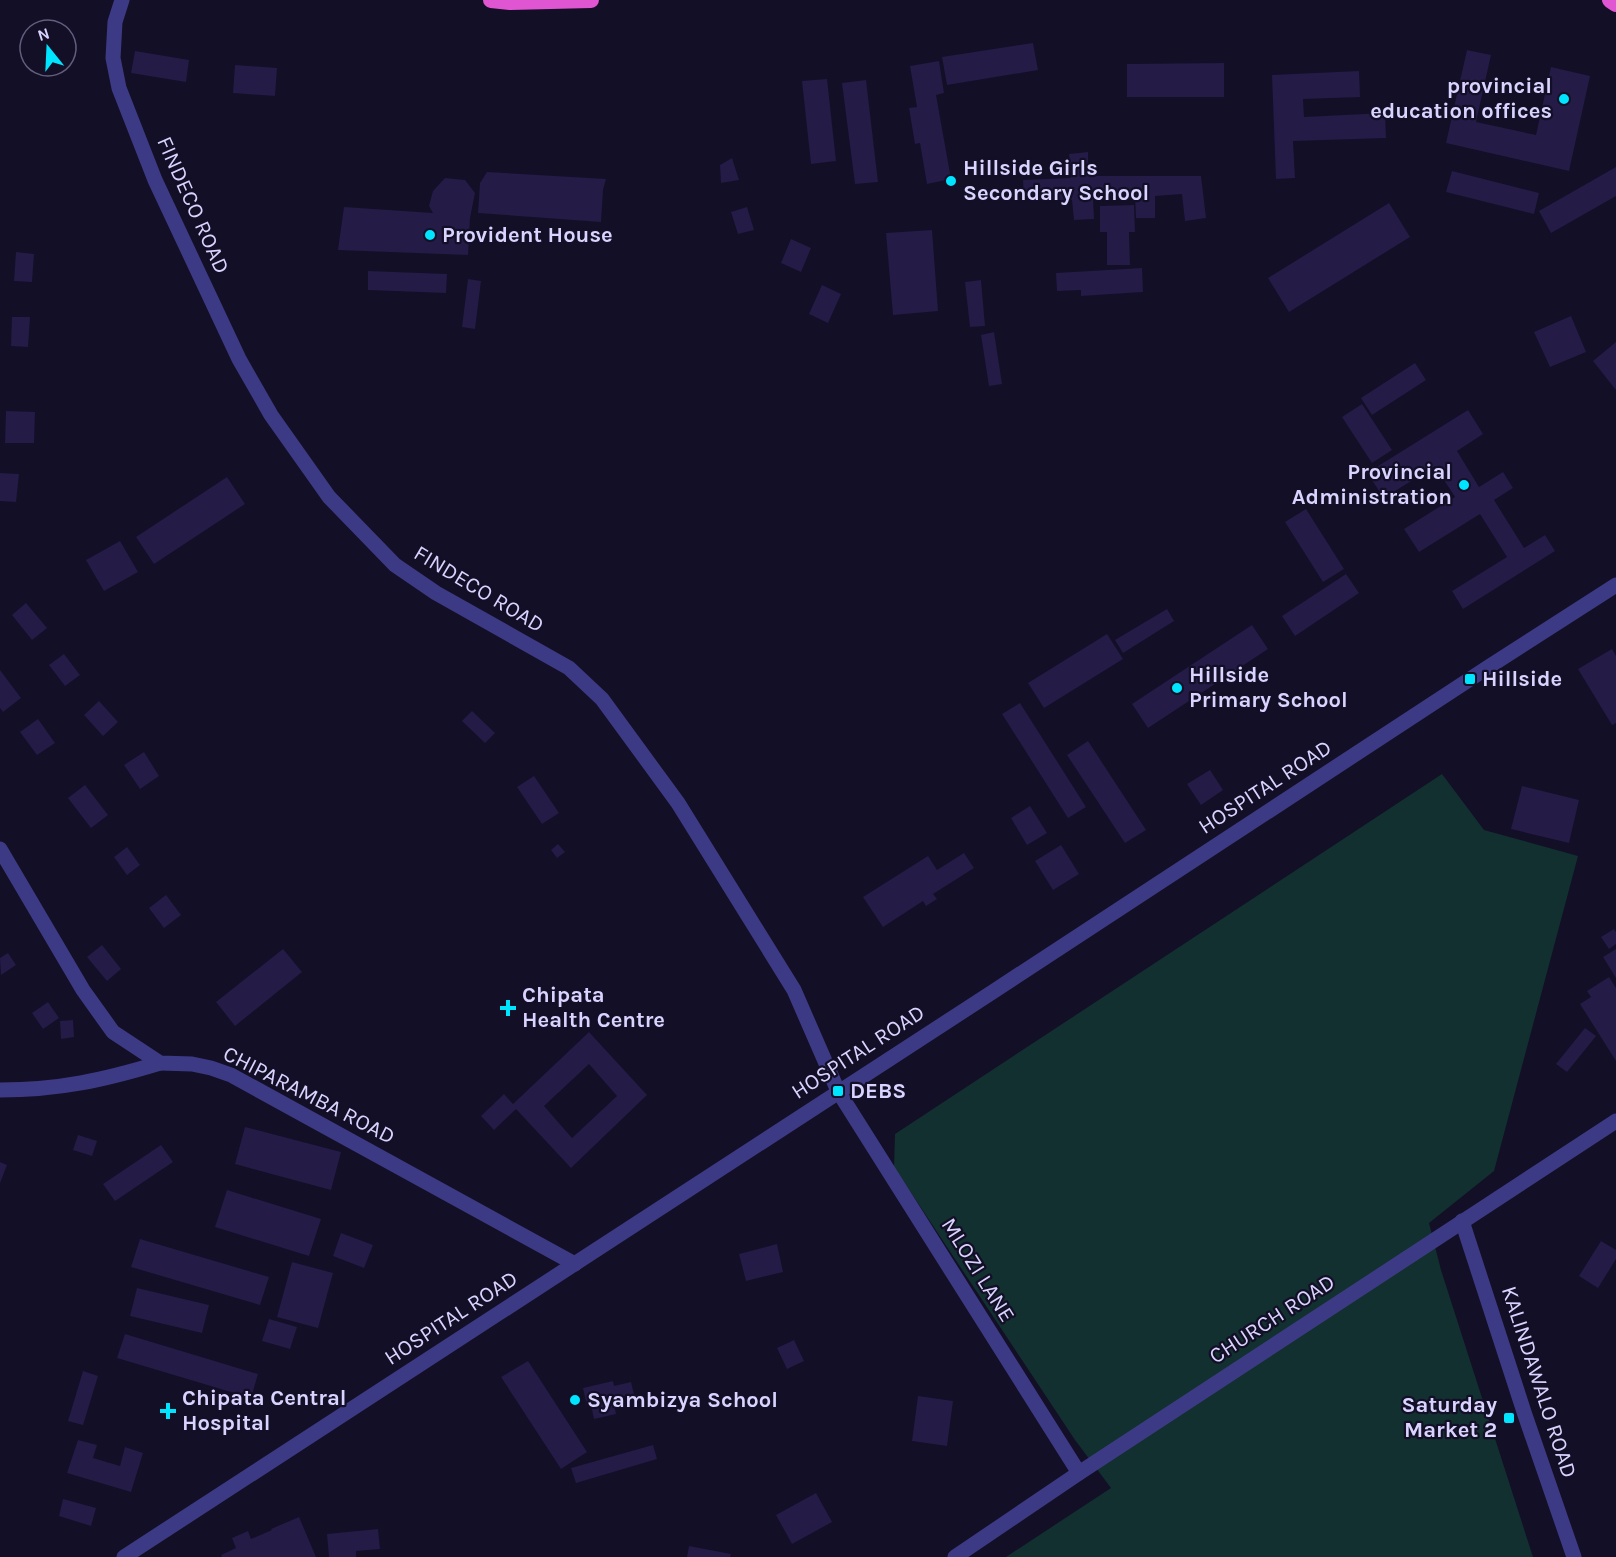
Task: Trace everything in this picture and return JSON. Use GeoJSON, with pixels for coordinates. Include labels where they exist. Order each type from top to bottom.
{"type":"FeatureCollection","features":[{"type":"Feature","properties":{"kind":"highway"},"geometry":{"type":"LineString","coordinates":[[491,0],[510,2],[591,0]]}},
{"type":"Feature","properties":{"kind":"highway"},"geometry":{"type":"LineString","coordinates":[[1610,0],[1616,4]]}},
{"type":"Feature","properties":{"kind":"street","name":"FINDECO ROAD"},"geometry":{"type":"LineString","coordinates":[[122,0],[115,22],[113,58],[119,88],[155,180],[239,359],[272,415],[329,497],[395,565],[436,593],[569,668],[602,699],[678,803],[794,990],[838,1091]]}},
{"type":"Feature","properties":{"kind":"street","name":"HOSPITAL ROAD"},"geometry":{"type":"LineString","coordinates":[[133,1554],[838,1091],[1616,585]]}},
{"type":"Feature","properties":{"kind":"street"},"geometry":{"type":"LineString","coordinates":[[0,849],[83,990],[113,1032],[160,1063]]}},
{"type":"Feature","properties":{"kind":"street"},"geometry":{"type":"LineString","coordinates":[[0,1090],[68,1086],[114,1077],[160,1063]]}},
{"type":"Feature","properties":{"kind":"street","name":"CHIPARAMBA ROAD"},"geometry":{"type":"LineString","coordinates":[[160,1063],[192,1064],[231,1075],[575,1264]]}},
{"type":"Feature","properties":{"kind":"street","name":"MLOZI LANE"},"geometry":{"type":"LineString","coordinates":[[838,1091],[1079,1473]]}},
{"type":"Feature","properties":{"kind":"street","name":"CHURCH ROAD"},"geometry":{"type":"LineString","coordinates":[[955,1557],[1079,1473],[1616,1121]]}},
{"type":"Feature","properties":{"kind":"street","name":"KALINDAWALO ROAD"},"geometry":{"type":"LineString","coordinates":[[1462,1221],[1574,1557]]}},
{"type":"Feature","properties":{"kind":"green space"},"geometry":{"type":"Polygon","coordinates":[[[1442,774],[1484,830],[1578,856],[1494,1171],[1429,1223],[1441,1270],[1533,1557],[1006,1557],[1111,1488],[1075,1440],[894,1167],[895,1134],[1442,774]]]}},
{"type":"Feature","properties":{"kind":"building"},"geometry":{"type":"Polygon","coordinates":[[[1033,43],[1038,70],[947,85],[942,57],[1033,43]]]}},
{"type":"Feature","properties":{"kind":"building","name":"provincial education offices"},"geometry":{"type":"Polygon","coordinates":[[[1467,50],[1491,55],[1476,122],[1536,135],[1551,67],[1590,76],[1569,171],[1446,143],[1467,50]]]}},
{"type":"Feature","properties":{"kind":"building"},"geometry":{"type":"Polygon","coordinates":[[[135,51],[189,60],[186,82],[131,73],[135,51]]]}},
{"type":"Feature","properties":{"kind":"building"},"geometry":{"type":"Polygon","coordinates":[[[939,61],[944,93],[936,95],[951,179],[927,184],[920,143],[915,144],[909,108],[917,107],[910,66],[939,61]]]}},
{"type":"Feature","properties":{"kind":"building"},"geometry":{"type":"Polygon","coordinates":[[[1224,63],[1224,97],[1127,97],[1127,64],[1224,63]]]}},
{"type":"Feature","properties":{"kind":"building"},"geometry":{"type":"Polygon","coordinates":[[[235,65],[277,68],[275,96],[233,93],[235,65]]]}},
{"type":"Feature","properties":{"kind":"building"},"geometry":{"type":"Polygon","coordinates":[[[1359,71],[1360,97],[1303,99],[1304,117],[1385,113],[1386,138],[1293,141],[1295,178],[1276,179],[1272,75],[1359,71]]]}},
{"type":"Feature","properties":{"kind":"building"},"geometry":{"type":"Polygon","coordinates":[[[827,79],[836,161],[811,164],[802,81],[827,79]]]}},
{"type":"Feature","properties":{"kind":"building"},"geometry":{"type":"Polygon","coordinates":[[[866,80],[878,182],[855,184],[842,83],[866,80]]]}},
{"type":"Feature","properties":{"kind":"building"},"geometry":{"type":"Polygon","coordinates":[[[1088,152],[1088,176],[1201,176],[1206,218],[1185,221],[1182,194],[1155,196],[1155,218],[1136,218],[1135,194],[1093,197],[1094,219],[1074,220],[1072,200],[1024,200],[1023,180],[1071,178],[1069,154],[1088,152]]]}},
{"type":"Feature","properties":{"kind":"building"},"geometry":{"type":"Polygon","coordinates":[[[732,158],[739,180],[721,183],[720,165],[732,158]]]}},
{"type":"Feature","properties":{"kind":"building"},"geometry":{"type":"Polygon","coordinates":[[[1616,167],[1616,196],[1551,233],[1539,211],[1616,167]]]}},
{"type":"Feature","properties":{"kind":"building"},"geometry":{"type":"Polygon","coordinates":[[[1452,171],[1539,193],[1534,214],[1446,192],[1452,171]]]}},
{"type":"Feature","properties":{"kind":"building"},"geometry":{"type":"Polygon","coordinates":[[[487,172],[606,179],[601,222],[478,213],[480,183],[487,172]]]}},
{"type":"Feature","properties":{"kind":"building"},"geometry":{"type":"Polygon","coordinates":[[[445,178],[465,180],[475,193],[470,218],[468,255],[338,250],[344,207],[433,213],[429,206],[433,191],[445,178]]]}},
{"type":"Feature","properties":{"kind":"building"},"geometry":{"type":"Polygon","coordinates":[[[1389,203],[1410,237],[1289,312],[1268,278],[1389,203]]]}},
{"type":"Feature","properties":{"kind":"building"},"geometry":{"type":"Polygon","coordinates":[[[1134,205],[1135,232],[1129,232],[1130,265],[1107,265],[1107,232],[1100,232],[1100,206],[1134,205]]]}},
{"type":"Feature","properties":{"kind":"building"},"geometry":{"type":"Polygon","coordinates":[[[747,207],[754,230],[738,234],[731,212],[747,207]]]}},
{"type":"Feature","properties":{"kind":"building"},"geometry":{"type":"Polygon","coordinates":[[[932,230],[938,311],[893,315],[886,233],[932,230]]]}},
{"type":"Feature","properties":{"kind":"building"},"geometry":{"type":"Polygon","coordinates":[[[791,239],[811,248],[801,272],[781,263],[791,239]]]}},
{"type":"Feature","properties":{"kind":"building"},"geometry":{"type":"Polygon","coordinates":[[[16,252],[34,254],[32,282],[14,281],[16,252]]]}},
{"type":"Feature","properties":{"kind":"building"},"geometry":{"type":"Polygon","coordinates":[[[1142,268],[1143,292],[1081,296],[1081,290],[1057,291],[1056,273],[1142,268]]]}},
{"type":"Feature","properties":{"kind":"building"},"geometry":{"type":"Polygon","coordinates":[[[368,271],[447,274],[446,293],[368,290],[368,271]]]}},
{"type":"Feature","properties":{"kind":"building"},"geometry":{"type":"Polygon","coordinates":[[[468,279],[481,281],[475,329],[462,327],[468,279]]]}},
{"type":"Feature","properties":{"kind":"building"},"geometry":{"type":"Polygon","coordinates":[[[981,280],[985,326],[970,327],[965,282],[981,280]]]}},
{"type":"Feature","properties":{"kind":"building"},"geometry":{"type":"Polygon","coordinates":[[[822,285],[841,294],[828,323],[809,314],[822,285]]]}},
{"type":"Feature","properties":{"kind":"building"},"geometry":{"type":"Polygon","coordinates":[[[1571,316],[1586,352],[1550,367],[1534,332],[1571,316]]]}},
{"type":"Feature","properties":{"kind":"building"},"geometry":{"type":"Polygon","coordinates":[[[12,317],[30,317],[28,347],[11,346],[12,317]]]}},
{"type":"Feature","properties":{"kind":"building"},"geometry":{"type":"Polygon","coordinates":[[[994,332],[1002,384],[989,386],[981,335],[994,332]]]}},
{"type":"Feature","properties":{"kind":"building"},"geometry":{"type":"Polygon","coordinates":[[[1616,342],[1616,390],[1593,361],[1616,342]]]}},
{"type":"Feature","properties":{"kind":"building"},"geometry":{"type":"Polygon","coordinates":[[[1415,363],[1426,380],[1372,415],[1361,398],[1415,363]]]}},
{"type":"Feature","properties":{"kind":"building"},"geometry":{"type":"Polygon","coordinates":[[[1362,404],[1392,450],[1372,463],[1342,417],[1362,404]]]}},
{"type":"Feature","properties":{"kind":"building"},"geometry":{"type":"Polygon","coordinates":[[[1468,410],[1483,434],[1457,451],[1479,487],[1503,472],[1513,488],[1494,500],[1524,548],[1545,535],[1555,551],[1463,609],[1452,591],[1507,557],[1480,514],[1419,552],[1404,529],[1455,497],[1435,466],[1384,498],[1367,473],[1468,410]]]}},
{"type":"Feature","properties":{"kind":"building"},"geometry":{"type":"Polygon","coordinates":[[[6,411],[35,412],[34,443],[5,443],[6,411]]]}},
{"type":"Feature","properties":{"kind":"building"},"geometry":{"type":"Polygon","coordinates":[[[0,473],[19,474],[16,502],[0,501],[0,473]]]}},
{"type":"Feature","properties":{"kind":"building"},"geometry":{"type":"Polygon","coordinates":[[[227,477],[245,504],[154,564],[136,537],[227,477]]]}},
{"type":"Feature","properties":{"kind":"building"},"geometry":{"type":"Polygon","coordinates":[[[1306,509],[1344,569],[1323,582],[1285,522],[1306,509]]]}},
{"type":"Feature","properties":{"kind":"building"},"geometry":{"type":"Polygon","coordinates":[[[120,541],[138,572],[104,591],[86,560],[120,541]]]}},
{"type":"Feature","properties":{"kind":"building"},"geometry":{"type":"Polygon","coordinates":[[[1346,574],[1359,593],[1295,636],[1282,616],[1346,574]]]}},
{"type":"Feature","properties":{"kind":"building"},"geometry":{"type":"Polygon","coordinates":[[[26,603],[47,628],[32,640],[12,615],[26,603]]]}},
{"type":"Feature","properties":{"kind":"building"},"geometry":{"type":"Polygon","coordinates":[[[1167,609],[1174,621],[1123,653],[1115,640],[1167,609]]]}},
{"type":"Feature","properties":{"kind":"building"},"geometry":{"type":"Polygon","coordinates":[[[1252,625],[1268,649],[1148,728],[1132,704],[1252,625]]]}},
{"type":"Feature","properties":{"kind":"building"},"geometry":{"type":"Polygon","coordinates":[[[1107,634],[1123,659],[1044,708],[1028,683],[1107,634]]]}},
{"type":"Feature","properties":{"kind":"building"},"geometry":{"type":"Polygon","coordinates":[[[1612,649],[1616,656],[1616,723],[1612,725],[1578,669],[1612,649]]]}},
{"type":"Feature","properties":{"kind":"building"},"geometry":{"type":"Polygon","coordinates":[[[64,654],[80,675],[65,686],[49,665],[64,654]]]}},
{"type":"Feature","properties":{"kind":"building"},"geometry":{"type":"Polygon","coordinates":[[[0,670],[21,698],[3,712],[0,708],[0,670]]]}},
{"type":"Feature","properties":{"kind":"building"},"geometry":{"type":"Polygon","coordinates":[[[99,701],[118,722],[103,736],[84,715],[99,701]]]}},
{"type":"Feature","properties":{"kind":"building"},"geometry":{"type":"Polygon","coordinates":[[[1020,703],[1086,807],[1068,818],[1002,714],[1020,703]]]}},
{"type":"Feature","properties":{"kind":"building"},"geometry":{"type":"Polygon","coordinates":[[[472,711],[495,733],[485,743],[462,721],[472,711]]]}},
{"type":"Feature","properties":{"kind":"building"},"geometry":{"type":"Polygon","coordinates":[[[38,719],[55,743],[37,755],[20,732],[38,719]]]}},
{"type":"Feature","properties":{"kind":"building"},"geometry":{"type":"Polygon","coordinates":[[[1088,741],[1146,830],[1125,843],[1067,755],[1088,741]]]}},
{"type":"Feature","properties":{"kind":"building"},"geometry":{"type":"Polygon","coordinates":[[[144,752],[159,776],[140,789],[124,765],[144,752]]]}},
{"type":"Feature","properties":{"kind":"building"},"geometry":{"type":"Polygon","coordinates":[[[1210,770],[1223,790],[1201,805],[1187,784],[1210,770]]]}},
{"type":"Feature","properties":{"kind":"building"},"geometry":{"type":"Polygon","coordinates":[[[534,776],[559,813],[542,824],[517,787],[534,776]]]}},
{"type":"Feature","properties":{"kind":"building"},"geometry":{"type":"Polygon","coordinates":[[[85,785],[108,815],[91,828],[68,798],[85,785]]]}},
{"type":"Feature","properties":{"kind":"building"},"geometry":{"type":"Polygon","coordinates":[[[1522,786],[1579,800],[1569,843],[1511,829],[1522,786]]]}},
{"type":"Feature","properties":{"kind":"building"},"geometry":{"type":"Polygon","coordinates":[[[1030,806],[1047,833],[1027,845],[1011,818],[1030,806]]]}},
{"type":"Feature","properties":{"kind":"building"},"geometry":{"type":"Polygon","coordinates":[[[558,844],[565,852],[557,858],[551,850],[558,844]]]}},
{"type":"Feature","properties":{"kind":"building"},"geometry":{"type":"Polygon","coordinates":[[[1061,845],[1079,874],[1053,890],[1035,861],[1061,845]]]}},
{"type":"Feature","properties":{"kind":"building"},"geometry":{"type":"Polygon","coordinates":[[[127,847],[140,865],[127,875],[114,857],[127,847]]]}},
{"type":"Feature","properties":{"kind":"building"},"geometry":{"type":"Polygon","coordinates":[[[964,853],[974,868],[933,894],[937,899],[926,906],[923,901],[883,927],[863,897],[928,856],[937,870],[964,853]]]}},
{"type":"Feature","properties":{"kind":"building"},"geometry":{"type":"Polygon","coordinates":[[[166,895],[181,915],[164,928],[149,908],[166,895]]]}},
{"type":"Feature","properties":{"kind":"building"},"geometry":{"type":"Polygon","coordinates":[[[1614,929],[1616,944],[1609,949],[1601,937],[1614,929]]]}},
{"type":"Feature","properties":{"kind":"building"},"geometry":{"type":"Polygon","coordinates":[[[102,945],[121,969],[107,981],[87,957],[102,945]]]}},
{"type":"Feature","properties":{"kind":"building"},"geometry":{"type":"Polygon","coordinates":[[[283,949],[302,972],[235,1026],[216,1002],[283,949]]]}},
{"type":"Feature","properties":{"kind":"building"},"geometry":{"type":"Polygon","coordinates":[[[1616,949],[1616,978],[1603,957],[1616,949]]]}},
{"type":"Feature","properties":{"kind":"building"},"geometry":{"type":"Polygon","coordinates":[[[8,953],[16,965],[1,975],[0,958],[8,953]]]}},
{"type":"Feature","properties":{"kind":"building"},"geometry":{"type":"Polygon","coordinates":[[[1609,977],[1616,988],[1616,1061],[1580,1004],[1591,997],[1587,991],[1609,977]]]}},
{"type":"Feature","properties":{"kind":"building"},"geometry":{"type":"Polygon","coordinates":[[[48,1002],[59,1018],[43,1029],[32,1013],[48,1002]]]}},
{"type":"Feature","properties":{"kind":"building"},"geometry":{"type":"Polygon","coordinates":[[[73,1020],[74,1037],[61,1039],[60,1021],[73,1020]]]}},
{"type":"Feature","properties":{"kind":"building"},"geometry":{"type":"Polygon","coordinates":[[[1585,1028],[1596,1036],[1567,1072],[1556,1064],[1585,1028]]]}},
{"type":"Feature","properties":{"kind":"building"},"geometry":{"type":"Polygon","coordinates":[[[589,1032],[647,1095],[571,1168],[516,1109],[494,1130],[481,1116],[504,1094],[513,1104],[589,1032]],[[589,1064],[544,1106],[572,1138],[617,1096],[589,1064]]]}},
{"type":"Feature","properties":{"kind":"building"},"geometry":{"type":"Polygon","coordinates":[[[245,1127],[341,1152],[331,1190],[235,1164],[245,1127]]]}},
{"type":"Feature","properties":{"kind":"building"},"geometry":{"type":"Polygon","coordinates":[[[78,1135],[97,1141],[92,1156],[73,1150],[78,1135]]]}},
{"type":"Feature","properties":{"kind":"building"},"geometry":{"type":"Polygon","coordinates":[[[161,1145],[173,1162],[115,1201],[103,1184],[161,1145]]]}},
{"type":"Feature","properties":{"kind":"building"},"geometry":{"type":"Polygon","coordinates":[[[0,1162],[7,1165],[0,1183],[0,1162]]]}},
{"type":"Feature","properties":{"kind":"building"},"geometry":{"type":"Polygon","coordinates":[[[227,1190],[321,1219],[309,1256],[215,1227],[227,1190]]]}},
{"type":"Feature","properties":{"kind":"building"},"geometry":{"type":"Polygon","coordinates":[[[341,1233],[373,1245],[364,1268],[333,1256],[341,1233]]]}},
{"type":"Feature","properties":{"kind":"building"},"geometry":{"type":"Polygon","coordinates":[[[140,1239],[269,1277],[260,1305],[131,1267],[140,1239]]]}},
{"type":"Feature","properties":{"kind":"building"},"geometry":{"type":"Polygon","coordinates":[[[1601,1241],[1616,1250],[1616,1259],[1598,1288],[1579,1276],[1601,1241]]]}},
{"type":"Feature","properties":{"kind":"building"},"geometry":{"type":"Polygon","coordinates":[[[777,1244],[783,1272],[746,1281],[739,1254],[777,1244]]]}},
{"type":"Feature","properties":{"kind":"building"},"geometry":{"type":"Polygon","coordinates":[[[292,1262],[333,1273],[318,1328],[277,1317],[292,1262]]]}},
{"type":"Feature","properties":{"kind":"building"},"geometry":{"type":"Polygon","coordinates":[[[137,1288],[209,1305],[202,1333],[130,1316],[137,1288]]]}},
{"type":"Feature","properties":{"kind":"building"},"geometry":{"type":"Polygon","coordinates":[[[269,1319],[297,1327],[290,1349],[262,1341],[269,1319]]]}},
{"type":"Feature","properties":{"kind":"building"},"geometry":{"type":"Polygon","coordinates":[[[125,1334],[258,1374],[251,1398],[117,1358],[125,1334]]]}},
{"type":"Feature","properties":{"kind":"building"},"geometry":{"type":"Polygon","coordinates":[[[794,1340],[804,1361],[787,1369],[777,1348],[794,1340]]]}},
{"type":"Feature","properties":{"kind":"building"},"geometry":{"type":"Polygon","coordinates":[[[528,1361],[587,1452],[561,1469],[501,1377],[528,1361]]]}},
{"type":"Feature","properties":{"kind":"building"},"geometry":{"type":"Polygon","coordinates":[[[83,1371],[98,1376],[83,1425],[68,1421],[83,1371]]]}},
{"type":"Feature","properties":{"kind":"building"},"geometry":{"type":"Polygon","coordinates":[[[613,1381],[614,1386],[631,1382],[634,1394],[613,1399],[616,1414],[594,1419],[591,1405],[587,1406],[583,1388],[613,1381]]]}},
{"type":"Feature","properties":{"kind":"building"},"geometry":{"type":"Polygon","coordinates":[[[918,1396],[953,1401],[947,1446],[912,1441],[918,1396]]]}},
{"type":"Feature","properties":{"kind":"building"},"geometry":{"type":"Polygon","coordinates":[[[78,1440],[97,1445],[93,1458],[120,1466],[125,1447],[143,1453],[131,1492],[67,1473],[78,1440]]]}},
{"type":"Feature","properties":{"kind":"building"},"geometry":{"type":"Polygon","coordinates":[[[653,1445],[657,1459],[576,1483],[571,1468],[653,1445]]]}},
{"type":"Feature","properties":{"kind":"building"},"geometry":{"type":"Polygon","coordinates":[[[816,1493],[832,1522],[792,1544],[776,1515],[816,1493]]]}},
{"type":"Feature","properties":{"kind":"building"},"geometry":{"type":"Polygon","coordinates":[[[63,1499],[96,1508],[91,1526],[59,1516],[63,1499]]]}},
{"type":"Feature","properties":{"kind":"building"},"geometry":{"type":"Polygon","coordinates":[[[299,1517],[316,1557],[222,1557],[221,1555],[236,1548],[232,1538],[248,1531],[251,1539],[299,1517]]]}},
{"type":"Feature","properties":{"kind":"building"},"geometry":{"type":"Polygon","coordinates":[[[378,1529],[380,1549],[356,1551],[356,1557],[329,1557],[327,1534],[378,1529]]]}},
{"type":"Feature","properties":{"kind":"building"},"geometry":{"type":"Polygon","coordinates":[[[689,1546],[731,1554],[730,1557],[687,1557],[689,1546]]]}},
{"type":"Feature","properties":{"kind":"place","name":"provincial education offices"},"geometry":{"type":"Point","coordinates":[1564,99]}},
{"type":"Feature","properties":{"kind":"place","name":"Hillside Girls Secondary School"},"geometry":{"type":"Point","coordinates":[951,181]}},
{"type":"Feature","properties":{"kind":"place","name":"Provident House"},"geometry":{"type":"Point","coordinates":[430,235]}},
{"type":"Feature","properties":{"kind":"place","name":"Provincial Administration"},"geometry":{"type":"Point","coordinates":[1464,485]}},
{"type":"Feature","properties":{"kind":"place","name":"Hillside"},"geometry":{"type":"Point","coordinates":[1470,679]}},
{"type":"Feature","properties":{"kind":"place","name":"Hillside Primary School"},"geometry":{"type":"Point","coordinates":[1177,688]}},
{"type":"Feature","properties":{"kind":"place","name":"Chipata Health Centre"},"geometry":{"type":"Point","coordinates":[508,1008]}},
{"type":"Feature","properties":{"kind":"place","name":"DEBS"},"geometry":{"type":"Point","coordinates":[838,1091]}},
{"type":"Feature","properties":{"kind":"place","name":"Syambizya School"},"geometry":{"type":"Point","coordinates":[575,1400]}},
{"type":"Feature","properties":{"kind":"place","name":"Chipata Central Hospital"},"geometry":{"type":"Point","coordinates":[168,1411]}},
{"type":"Feature","properties":{"kind":"place","name":"Saturday Market 2"},"geometry":{"type":"Point","coordinates":[1509,1418]}}]}
